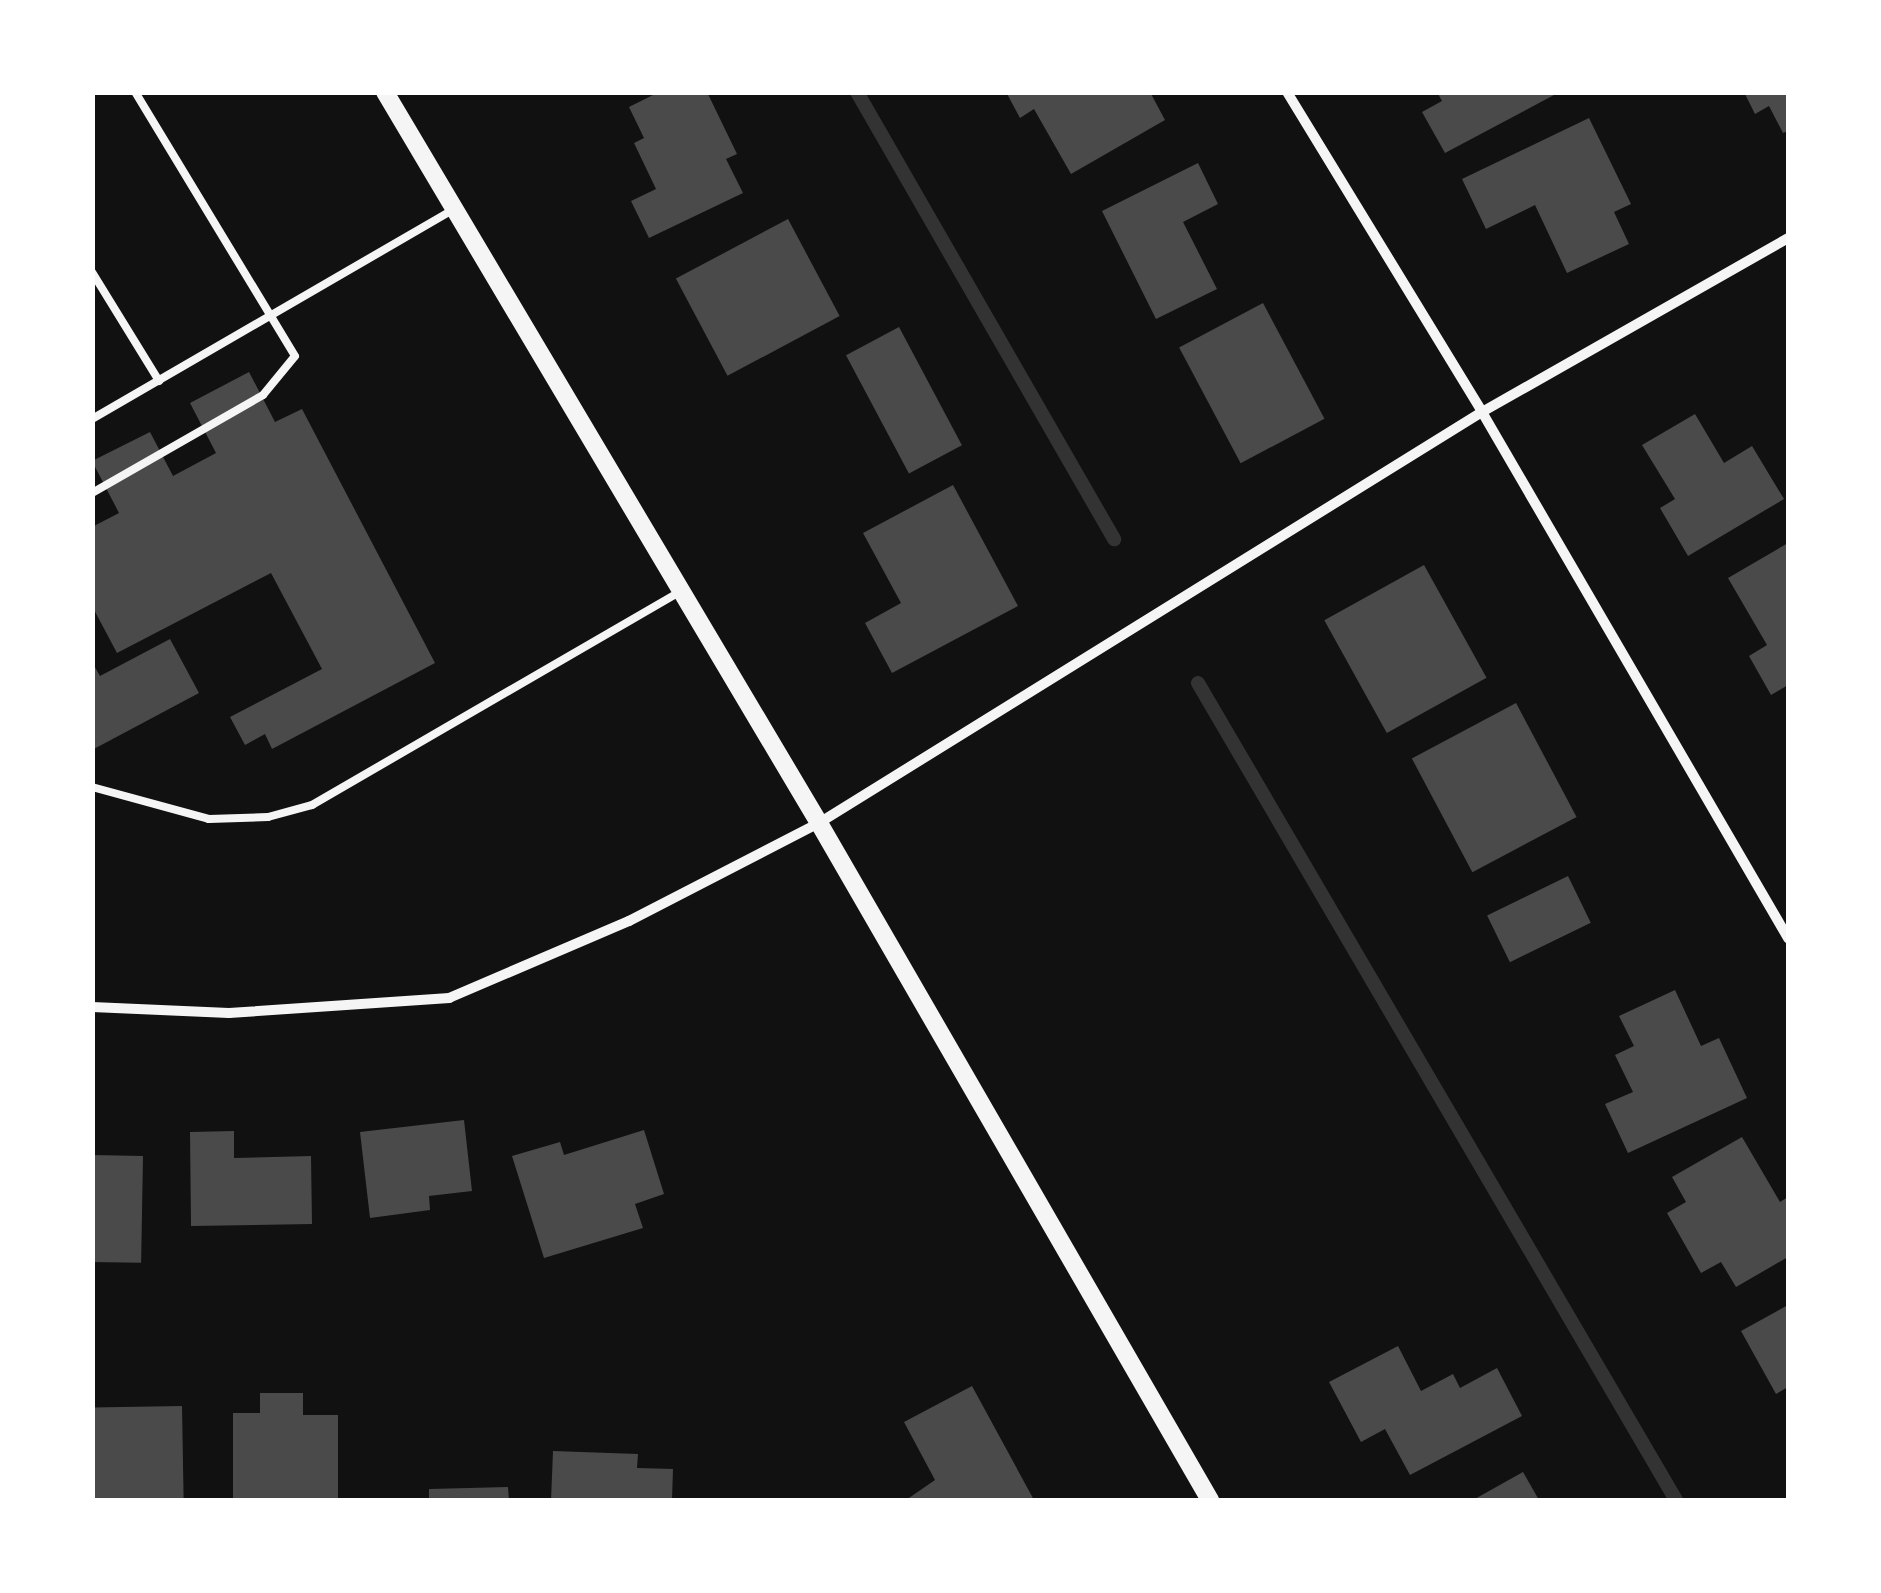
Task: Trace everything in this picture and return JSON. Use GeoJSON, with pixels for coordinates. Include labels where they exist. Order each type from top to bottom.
{"type":"FeatureCollection","features":[{"type":"Feature","properties":{"kind":"street"},"geometry":{"type":"LineString","coordinates":[[385,92],[818,823],[1210,1500]]}},
{"type":"Feature","properties":{"kind":"street"},"geometry":{"type":"LineString","coordinates":[[1287,92],[1482,412],[1788,938]]}},
{"type":"Feature","properties":{"kind":"street"},"geometry":{"type":"LineString","coordinates":[[92,1008],[229,1013],[449,998],[629,921],[818,823],[1482,412],[1788,238]]}},
{"type":"Feature","properties":{"kind":"lane"},"geometry":{"type":"LineString","coordinates":[[92,493],[263,396],[296,356],[135,92]]}},
{"type":"Feature","properties":{"kind":"lane"},"geometry":{"type":"LineString","coordinates":[[92,419],[454,208]]}},
{"type":"Feature","properties":{"kind":"lane"},"geometry":{"type":"LineString","coordinates":[[92,272],[159,381]]}},
{"type":"Feature","properties":{"kind":"lane"},"geometry":{"type":"LineString","coordinates":[[92,787],[209,818],[268,818],[312,806],[681,591]]}},
{"type":"Feature","properties":{"kind":"building"},"geometry":{"type":"Polygon","coordinates":[[[659,92],[707,92],[737,154],[726,159],[743,193],[649,238],[631,201],[656,189],[634,143],[644,138],[629,107],[659,92]]]}},
{"type":"Feature","properties":{"kind":"building"},"geometry":{"type":"Polygon","coordinates":[[[1006,92],[1150,92],[1165,120],[1071,174],[1034,109],[1020,118],[1006,92]]]}},
{"type":"Feature","properties":{"kind":"building"},"geometry":{"type":"Polygon","coordinates":[[[1437,92],[1554,95],[1445,153],[1422,112],[1442,101],[1437,92]]]}},
{"type":"Feature","properties":{"kind":"building"},"geometry":{"type":"Polygon","coordinates":[[[1744,92],[1788,92],[1788,131],[1783,133],[1769,106],[1755,114],[1744,92]]]}},
{"type":"Feature","properties":{"kind":"building"},"geometry":{"type":"Polygon","coordinates":[[[1589,118],[1631,204],[1614,212],[1629,244],[1567,273],[1535,205],[1486,229],[1462,179],[1589,118]]]}},
{"type":"Feature","properties":{"kind":"building"},"geometry":{"type":"Polygon","coordinates":[[[1198,163],[1218,204],[1183,222],[1217,289],[1156,319],[1102,211],[1198,163]]]}},
{"type":"Feature","properties":{"kind":"building"},"geometry":{"type":"Polygon","coordinates":[[[788,219],[840,316],[728,376],[676,279],[788,219]]]}},
{"type":"Feature","properties":{"kind":"building"},"geometry":{"type":"Polygon","coordinates":[[[1263,303],[1325,419],[1241,463],[1179,348],[1263,303]]]}},
{"type":"Feature","properties":{"kind":"building"},"geometry":{"type":"Polygon","coordinates":[[[899,327],[962,445],[909,473],[846,355],[899,327]]]}},
{"type":"Feature","properties":{"kind":"building"},"geometry":{"type":"Polygon","coordinates":[[[249,372],[275,422],[302,409],[435,663],[272,749],[265,734],[245,745],[230,717],[322,669],[271,573],[117,653],[92,606],[92,527],[119,513],[92,461],[150,432],[173,476],[216,453],[190,403],[249,372]]]}},
{"type":"Feature","properties":{"kind":"building"},"geometry":{"type":"Polygon","coordinates":[[[1695,414],[1724,463],[1752,446],[1784,499],[1688,556],[1660,508],[1675,499],[1642,445],[1695,414]]]}},
{"type":"Feature","properties":{"kind":"building"},"geometry":{"type":"Polygon","coordinates":[[[953,485],[1018,606],[892,673],[865,623],[901,603],[863,533],[953,485]]]}},
{"type":"Feature","properties":{"kind":"building"},"geometry":{"type":"Polygon","coordinates":[[[1788,543],[1788,685],[1771,695],[1749,656],[1767,645],[1728,578],[1788,543]]]}},
{"type":"Feature","properties":{"kind":"building"},"geometry":{"type":"Polygon","coordinates":[[[1424,565],[1487,678],[1387,733],[1324,620],[1424,565]]]}},
{"type":"Feature","properties":{"kind":"building"},"geometry":{"type":"Polygon","coordinates":[[[170,639],[199,693],[92,750],[92,662],[100,676],[170,639]]]}},
{"type":"Feature","properties":{"kind":"building"},"geometry":{"type":"Polygon","coordinates":[[[1516,703],[1577,817],[1472,872],[1412,758],[1516,703]]]}},
{"type":"Feature","properties":{"kind":"building"},"geometry":{"type":"Polygon","coordinates":[[[1568,876],[1591,923],[1510,962],[1487,915],[1568,876]]]}},
{"type":"Feature","properties":{"kind":"building"},"geometry":{"type":"Polygon","coordinates":[[[1675,990],[1701,1046],[1719,1038],[1747,1098],[1628,1153],[1605,1104],[1633,1092],[1615,1055],[1634,1046],[1619,1016],[1675,990]]]}},
{"type":"Feature","properties":{"kind":"building"},"geometry":{"type":"Polygon","coordinates":[[[464,1120],[472,1191],[429,1196],[430,1210],[370,1218],[360,1132],[464,1120]]]}},
{"type":"Feature","properties":{"kind":"building"},"geometry":{"type":"Polygon","coordinates":[[[644,1130],[664,1194],[635,1204],[643,1228],[544,1258],[512,1156],[560,1142],[564,1155],[644,1130]]]}},
{"type":"Feature","properties":{"kind":"building"},"geometry":{"type":"Polygon","coordinates":[[[234,1131],[234,1158],[311,1156],[312,1224],[191,1226],[190,1132],[234,1131]]]}},
{"type":"Feature","properties":{"kind":"building"},"geometry":{"type":"Polygon","coordinates":[[[1742,1137],[1780,1202],[1788,1197],[1788,1257],[1736,1287],[1721,1262],[1701,1273],[1667,1213],[1686,1202],[1672,1177],[1742,1137]]]}},
{"type":"Feature","properties":{"kind":"building"},"geometry":{"type":"Polygon","coordinates":[[[92,1155],[143,1156],[141,1263],[92,1262],[92,1155]]]}},
{"type":"Feature","properties":{"kind":"building"},"geometry":{"type":"Polygon","coordinates":[[[1788,1305],[1788,1387],[1776,1394],[1741,1331],[1788,1305]]]}},
{"type":"Feature","properties":{"kind":"building"},"geometry":{"type":"Polygon","coordinates":[[[1398,1346],[1421,1391],[1453,1374],[1460,1388],[1497,1368],[1522,1416],[1410,1475],[1385,1429],[1361,1442],[1329,1382],[1398,1346]]]}},
{"type":"Feature","properties":{"kind":"building"},"geometry":{"type":"Polygon","coordinates":[[[972,1386],[1034,1500],[906,1500],[935,1480],[904,1422],[972,1386]]]}},
{"type":"Feature","properties":{"kind":"building"},"geometry":{"type":"Polygon","coordinates":[[[260,1393],[303,1393],[303,1415],[338,1415],[338,1500],[233,1500],[233,1413],[260,1413],[260,1393]]]}},
{"type":"Feature","properties":{"kind":"building"},"geometry":{"type":"Polygon","coordinates":[[[182,1406],[184,1500],[94,1500],[92,1408],[182,1406]]]}},
{"type":"Feature","properties":{"kind":"building"},"geometry":{"type":"Polygon","coordinates":[[[553,1451],[638,1454],[637,1468],[673,1469],[672,1500],[551,1500],[553,1451]]]}},
{"type":"Feature","properties":{"kind":"building"},"geometry":{"type":"Polygon","coordinates":[[[1523,1472],[1539,1500],[1473,1500],[1523,1472]]]}},
{"type":"Feature","properties":{"kind":"building"},"geometry":{"type":"Polygon","coordinates":[[[508,1487],[509,1500],[429,1500],[429,1489],[508,1487]]]}},
{"type":"Feature","properties":{"kind":"waterway"},"geometry":{"type":"LineString","coordinates":[[857,92],[1114,539]]}},
{"type":"Feature","properties":{"kind":"waterway"},"geometry":{"type":"LineString","coordinates":[[1198,683],[1676,1500]]}}]}
